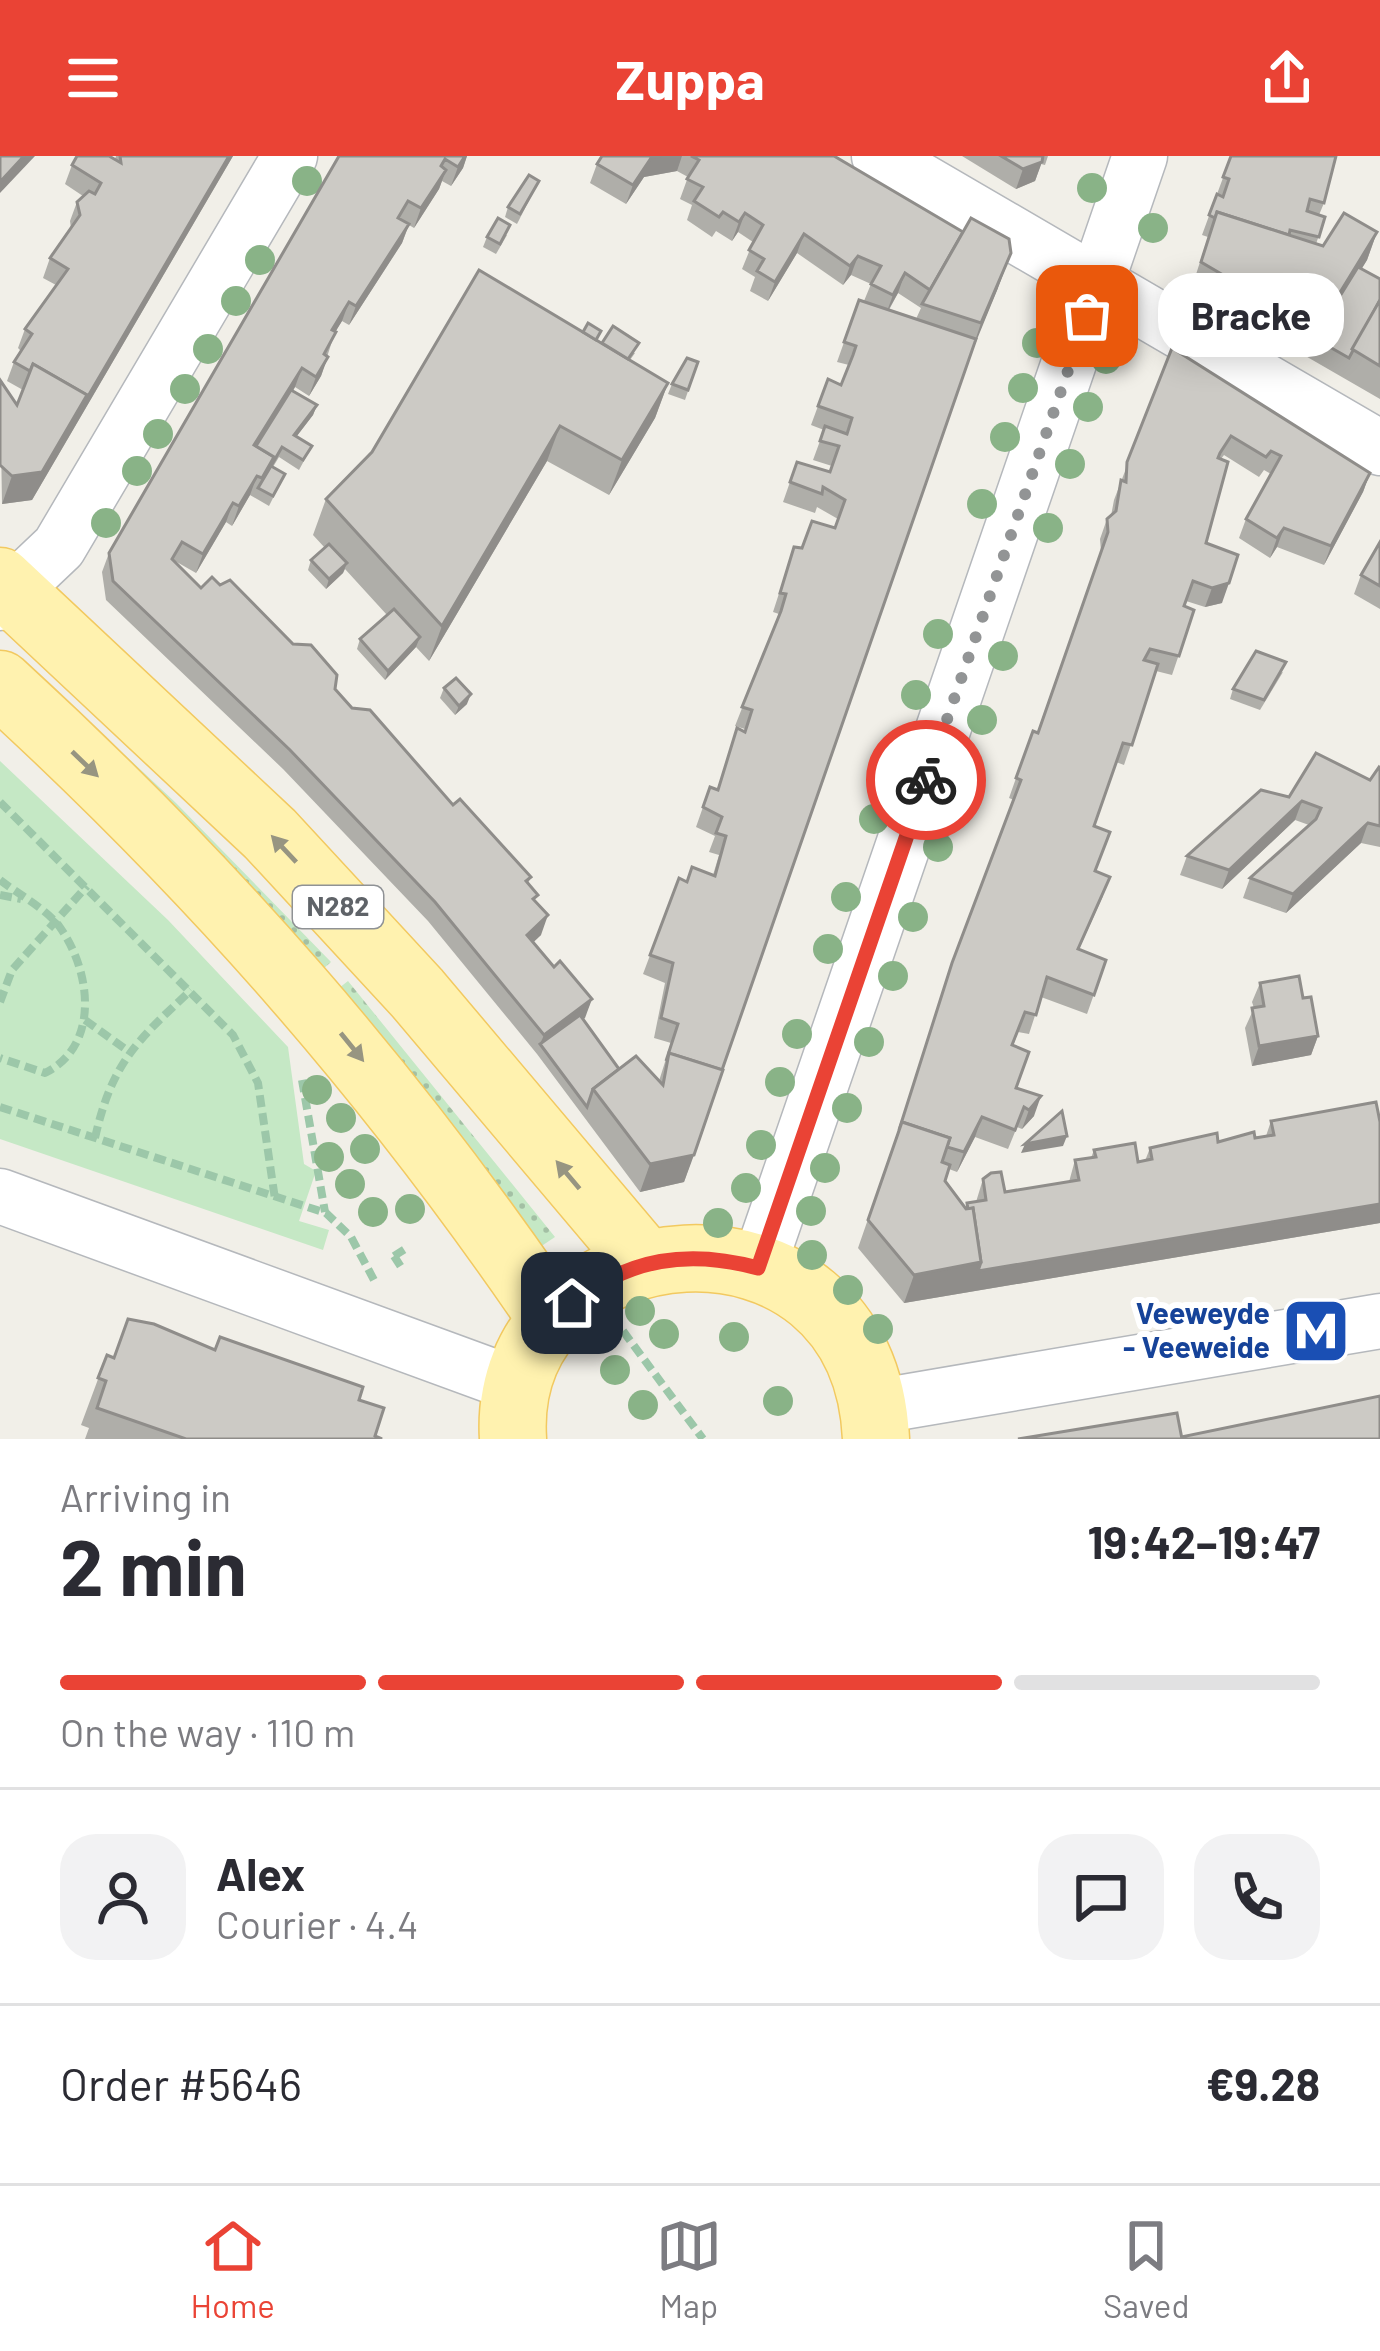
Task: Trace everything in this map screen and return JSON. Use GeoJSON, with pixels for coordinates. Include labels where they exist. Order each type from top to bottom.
{"type":"FeatureCollection","features":[{"type":"Feature","properties":{"kind":"main road","name":"N282"},"geometry":{"type":"LineString","coordinates":[[4,592],[270,834],[417,993],[645,1263]]}},
{"type":"Feature","properties":{"kind":"main road","name":"N282"},"geometry":{"type":"LineString","coordinates":[[0,684],[217,892],[315,1003],[448,1172],[554,1322]]}},
{"type":"Feature","properties":{"kind":"main road"},"geometry":{"type":"LineString","coordinates":[[516,1413],[554,1322],[593,1287],[645,1263],[683,1256],[758,1268],[793,1284],[846,1337],[875,1423]]}},
{"type":"Feature","properties":{"kind":"street"},"geometry":{"type":"LineString","coordinates":[[4,592],[59,547],[290,156]]}},
{"type":"Feature","properties":{"kind":"street"},"geometry":{"type":"LineString","coordinates":[[879,156],[1380,448]]}},
{"type":"Feature","properties":{"kind":"street"},"geometry":{"type":"LineString","coordinates":[[758,1268],[1140,156]]}},
{"type":"Feature","properties":{"kind":"street"},"geometry":{"type":"LineString","coordinates":[[0,1196],[516,1413]]}},
{"type":"Feature","properties":{"kind":"street"},"geometry":{"type":"LineString","coordinates":[[875,1423],[1380,1321]]}},
{"type":"Feature","properties":{"kind":"path"},"geometry":{"type":"LineString","coordinates":[[0,802],[191,990],[249,1059],[258,1083],[274,1199]]}},
{"type":"Feature","properties":{"kind":"path"},"geometry":{"type":"LineString","coordinates":[[0,880],[57,923],[84,978],[85,1020],[76,1046],[62,1065],[45,1073],[0,1058]]}},
{"type":"Feature","properties":{"kind":"path"},"geometry":{"type":"LineString","coordinates":[[0,1002],[12,970],[87,886]]}},
{"type":"Feature","properties":{"kind":"path"},"geometry":{"type":"LineString","coordinates":[[0,895],[28,901]]}},
{"type":"Feature","properties":{"kind":"path"},"geometry":{"type":"LineString","coordinates":[[95,1138],[103,1102],[128,1051],[191,990]]}},
{"type":"Feature","properties":{"kind":"path"},"geometry":{"type":"LineString","coordinates":[[315,1003],[292,1030],[326,1213]]}},
{"type":"Feature","properties":{"kind":"path"},"geometry":{"type":"LineString","coordinates":[[85,1020],[128,1051]]}},
{"type":"Feature","properties":{"kind":"path"},"geometry":{"type":"LineString","coordinates":[[0,1107],[326,1213],[351,1237],[374,1280]]}},
{"type":"Feature","properties":{"kind":"path"},"geometry":{"type":"LineString","coordinates":[[401,1254],[403,1270]]}},
{"type":"Feature","properties":{"kind":"green space"},"geometry":{"type":"Polygon","coordinates":[[[27,663],[176,803],[331,962],[323,969],[339,988],[348,981],[555,1237],[528,1255],[9,683],[27,663]]]}},
{"type":"Feature","properties":{"kind":"green space"},"geometry":{"type":"Polygon","coordinates":[[[0,761],[168,920],[288,1047],[304,1164],[316,1171],[299,1221],[329,1230],[323,1250],[0,1139],[0,761]]]}},
{"type":"Feature","properties":{"kind":"building"},"geometry":{"type":"Polygon","coordinates":[[[0,156],[24,156],[0,182],[0,156]]]}},
{"type":"Feature","properties":{"kind":"building"},"geometry":{"type":"Polygon","coordinates":[[[77,156],[109,156],[121,163],[120,156],[229,156],[84,403],[87,395],[33,364],[30,371],[14,362],[32,334],[25,329],[68,269],[50,258],[80,215],[77,202],[89,191],[95,194],[101,183],[72,165],[77,156]]]}},
{"type":"Feature","properties":{"kind":"building"},"geometry":{"type":"Polygon","coordinates":[[[339,156],[465,156],[458,167],[445,159],[441,166],[446,170],[421,208],[408,201],[398,218],[409,224],[356,306],[349,302],[332,330],[336,332],[324,354],[328,357],[316,377],[302,368],[254,445],[274,457],[262,478],[257,476],[239,506],[233,503],[203,554],[182,542],[172,559],[201,588],[212,577],[220,585],[230,580],[293,644],[311,645],[337,675],[335,689],[352,708],[370,710],[453,805],[460,799],[531,877],[526,881],[538,895],[533,899],[548,915],[527,935],[554,967],[560,961],[592,999],[544,1035],[435,902],[290,750],[113,581],[109,553],[339,156]]]}},
{"type":"Feature","properties":{"kind":"building"},"geometry":{"type":"Polygon","coordinates":[[[602,156],[661,156],[651,158],[633,185],[597,164],[602,156]]]}},
{"type":"Feature","properties":{"kind":"building"},"geometry":{"type":"Polygon","coordinates":[[[691,156],[834,156],[963,232],[930,290],[905,273],[893,295],[871,284],[881,266],[858,256],[850,266],[804,234],[775,282],[757,271],[764,259],[749,250],[763,225],[745,213],[739,222],[723,212],[719,217],[694,201],[703,187],[687,179],[699,160],[691,156]]]}},
{"type":"Feature","properties":{"kind":"building"},"geometry":{"type":"Polygon","coordinates":[[[1001,156],[1043,156],[1042,162],[1023,169],[1001,156]]]}},
{"type":"Feature","properties":{"kind":"building"},"geometry":{"type":"Polygon","coordinates":[[[1231,156],[1336,156],[1324,203],[1310,199],[1307,211],[1325,217],[1319,237],[1290,230],[1289,235],[1217,212],[1215,218],[1209,215],[1217,194],[1223,197],[1229,179],[1223,177],[1231,156]]]}},
{"type":"Feature","properties":{"kind":"building"},"geometry":{"type":"Polygon","coordinates":[[[529,175],[539,181],[520,214],[508,207],[529,175]]]}},
{"type":"Feature","properties":{"kind":"building"},"geometry":{"type":"Polygon","coordinates":[[[1217,212],[1323,246],[1344,213],[1377,232],[1317,330],[1201,262],[1217,212]]]}},
{"type":"Feature","properties":{"kind":"building"},"geometry":{"type":"Polygon","coordinates":[[[498,218],[510,225],[500,244],[487,237],[498,218]]]}},
{"type":"Feature","properties":{"kind":"building"},"geometry":{"type":"Polygon","coordinates":[[[971,218],[1009,239],[1011,253],[981,323],[922,304],[971,218]]]}},
{"type":"Feature","properties":{"kind":"building"},"geometry":{"type":"Polygon","coordinates":[[[1358,267],[1380,279],[1380,300],[1349,358],[1314,338],[1358,267]]]}},
{"type":"Feature","properties":{"kind":"building"},"geometry":{"type":"Polygon","coordinates":[[[479,270],[668,383],[622,460],[560,426],[442,626],[326,499],[372,452],[479,270]]]}},
{"type":"Feature","properties":{"kind":"building"},"geometry":{"type":"Polygon","coordinates":[[[859,300],[976,339],[722,1070],[669,1053],[666,1061],[678,1024],[661,1018],[673,963],[650,955],[679,878],[687,882],[692,867],[715,876],[726,836],[716,833],[722,817],[703,807],[710,787],[718,790],[737,728],[745,732],[752,710],[742,707],[781,611],[786,594],[780,593],[794,547],[802,548],[812,521],[835,528],[845,500],[823,487],[822,494],[790,482],[797,462],[830,472],[839,446],[820,441],[825,426],[847,434],[852,418],[818,406],[828,379],[841,385],[853,355],[856,346],[844,342],[859,300]]]}},
{"type":"Feature","properties":{"kind":"building"},"geometry":{"type":"Polygon","coordinates":[[[1380,300],[1380,366],[1352,349],[1380,300]]]}},
{"type":"Feature","properties":{"kind":"building"},"geometry":{"type":"Polygon","coordinates":[[[588,323],[601,331],[596,340],[583,332],[588,323]]]}},
{"type":"Feature","properties":{"kind":"building"},"geometry":{"type":"Polygon","coordinates":[[[613,326],[639,343],[628,359],[602,343],[613,326]]]}},
{"type":"Feature","properties":{"kind":"building"},"geometry":{"type":"Polygon","coordinates":[[[1172,348],[1370,473],[1331,546],[1284,528],[1277,538],[1246,519],[1281,456],[1271,451],[1266,457],[1231,436],[1220,453],[1218,458],[1228,462],[1206,543],[1238,555],[1229,583],[1212,588],[1193,581],[1184,606],[1194,610],[1179,656],[1150,649],[1144,660],[1158,664],[1132,745],[1123,743],[1094,826],[1110,832],[1095,871],[1110,877],[1078,949],[1106,960],[1094,995],[1047,977],[1036,1015],[1025,1012],[1012,1045],[1029,1052],[1016,1088],[1041,1096],[1029,1110],[1024,1107],[1015,1130],[982,1117],[964,1152],[947,1147],[950,1138],[902,1122],[899,1130],[952,963],[1021,780],[1016,778],[1033,731],[1038,733],[1108,532],[1107,519],[1116,511],[1127,462],[1172,348]]]}},
{"type":"Feature","properties":{"kind":"building"},"geometry":{"type":"Polygon","coordinates":[[[687,358],[698,362],[688,390],[672,384],[687,358]]]}},
{"type":"Feature","properties":{"kind":"building"},"geometry":{"type":"Polygon","coordinates":[[[33,364],[87,395],[42,472],[12,476],[0,465],[0,380],[17,405],[33,364]]]}},
{"type":"Feature","properties":{"kind":"building"},"geometry":{"type":"Polygon","coordinates":[[[291,390],[317,405],[294,435],[312,446],[303,460],[282,447],[271,466],[274,457],[256,446],[291,390]]]}},
{"type":"Feature","properties":{"kind":"building"},"geometry":{"type":"Polygon","coordinates":[[[271,466],[285,474],[273,496],[258,488],[271,466]]]}},
{"type":"Feature","properties":{"kind":"building"},"geometry":{"type":"Polygon","coordinates":[[[1380,542],[1380,586],[1361,575],[1380,542]]]}},
{"type":"Feature","properties":{"kind":"building"},"geometry":{"type":"Polygon","coordinates":[[[329,544],[347,563],[329,579],[311,560],[329,544]]]}},
{"type":"Feature","properties":{"kind":"building"},"geometry":{"type":"Polygon","coordinates":[[[394,609],[420,637],[388,671],[360,639],[394,609]]]}},
{"type":"Feature","properties":{"kind":"building"},"geometry":{"type":"Polygon","coordinates":[[[1256,651],[1286,662],[1264,700],[1233,689],[1256,651]]]}},
{"type":"Feature","properties":{"kind":"building"},"geometry":{"type":"Polygon","coordinates":[[[456,678],[471,694],[459,706],[444,688],[456,678]]]}},
{"type":"Feature","properties":{"kind":"building"},"geometry":{"type":"Polygon","coordinates":[[[1316,753],[1370,780],[1380,768],[1380,826],[1368,823],[1293,894],[1250,878],[1316,819],[1321,808],[1302,801],[1229,870],[1187,856],[1261,790],[1289,797],[1316,753]]]}},
{"type":"Feature","properties":{"kind":"building"},"geometry":{"type":"Polygon","coordinates":[[[1299,976],[1303,998],[1311,997],[1318,1036],[1259,1046],[1252,1008],[1264,1006],[1260,983],[1299,976]]]}},
{"type":"Feature","properties":{"kind":"building"},"geometry":{"type":"Polygon","coordinates":[[[580,1015],[619,1069],[593,1089],[587,1107],[540,1044],[580,1015]]]}},
{"type":"Feature","properties":{"kind":"building"},"geometry":{"type":"Polygon","coordinates":[[[669,1053],[723,1070],[694,1155],[650,1164],[593,1089],[636,1056],[663,1085],[669,1053]]]}},
{"type":"Feature","properties":{"kind":"building"},"geometry":{"type":"Polygon","coordinates":[[[1376,1102],[1380,1204],[978,1271],[981,1262],[973,1208],[968,1209],[967,1203],[986,1200],[983,1179],[991,1173],[1001,1172],[1005,1192],[1079,1180],[1075,1160],[1096,1157],[1094,1150],[1135,1143],[1138,1162],[1152,1159],[1150,1148],[1217,1133],[1218,1142],[1254,1132],[1255,1138],[1274,1135],[1271,1121],[1376,1102]]]}},
{"type":"Feature","properties":{"kind":"building"},"geometry":{"type":"Polygon","coordinates":[[[1062,1111],[1067,1136],[1025,1144],[1062,1111]]]}},
{"type":"Feature","properties":{"kind":"building"},"geometry":{"type":"Polygon","coordinates":[[[902,1122],[950,1138],[942,1162],[950,1165],[945,1181],[966,1209],[973,1208],[981,1262],[914,1275],[868,1220],[902,1122]]]}},
{"type":"Feature","properties":{"kind":"building"},"geometry":{"type":"Polygon","coordinates":[[[128,1319],[154,1324],[215,1350],[220,1337],[363,1387],[359,1400],[384,1408],[375,1436],[382,1439],[186,1439],[97,1408],[106,1381],[98,1378],[107,1355],[114,1358],[128,1319]]]}},
{"type":"Feature","properties":{"kind":"building"},"geometry":{"type":"Polygon","coordinates":[[[1380,1396],[1380,1439],[1181,1437],[1380,1396]]]}},
{"type":"Feature","properties":{"kind":"building"},"geometry":{"type":"Polygon","coordinates":[[[1177,1413],[1182,1439],[1018,1439],[1177,1413]]]}},
{"type":"Feature","properties":{"kind":"way so far"},"geometry":{"type":"LineString","coordinates":[[926,780],[1087,316]]}},
{"type":"Feature","properties":{"kind":"place","name":"Bracke"},"geometry":{"type":"Point","coordinates":[1087,316]}},
{"type":"Feature","properties":{"kind":"place","name":"Veeweyde - Veeweide"},"geometry":{"type":"Point","coordinates":[1316,1331]}},
{"type":"Feature","properties":{"kind":"route"},"geometry":{"type":"LineString","coordinates":[[572,1303],[618,1273],[645,1263],[683,1256],[721,1258],[758,1268],[926,780]]}}]}
